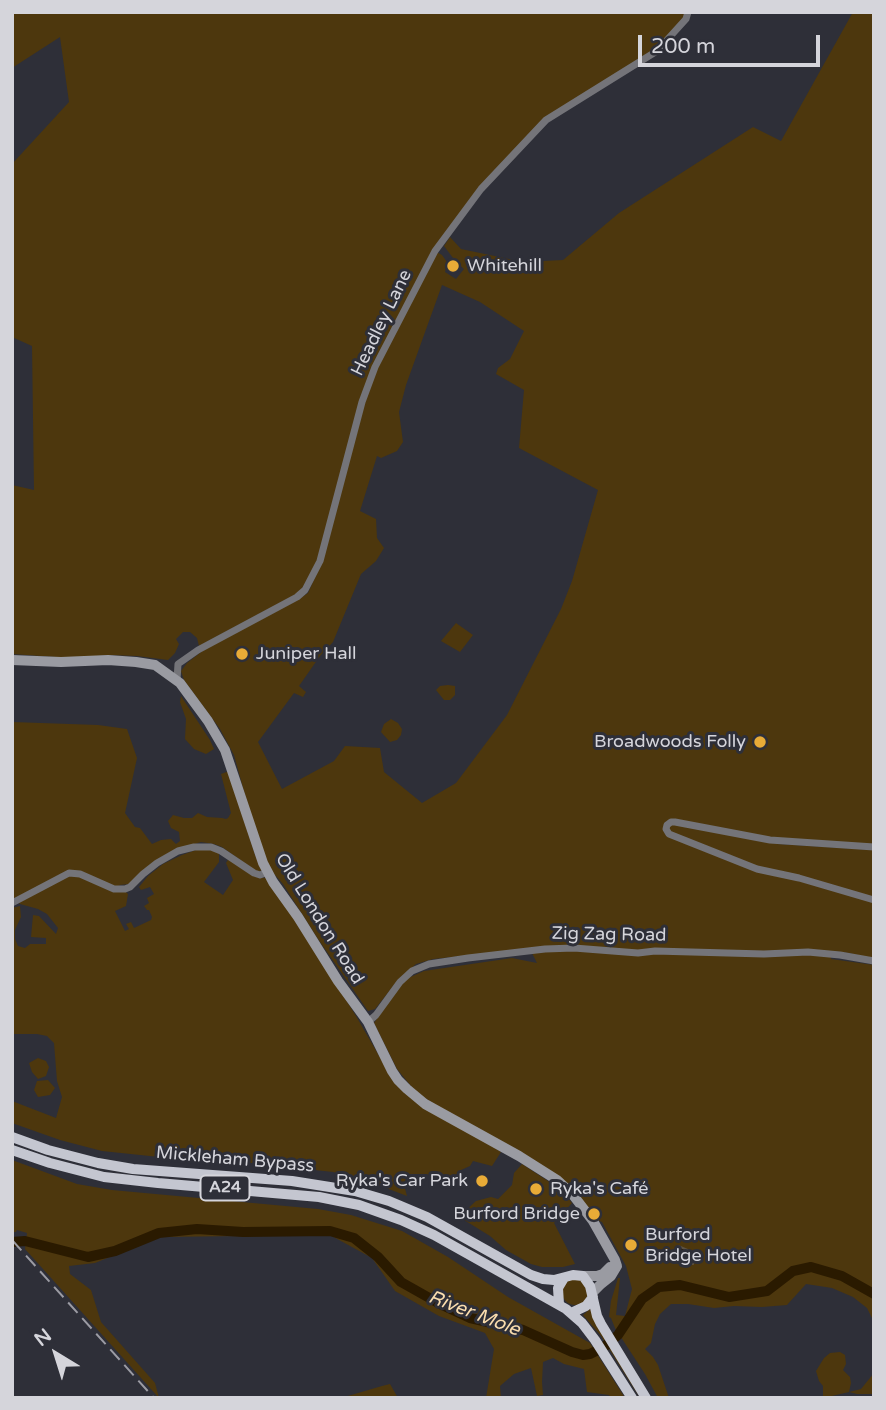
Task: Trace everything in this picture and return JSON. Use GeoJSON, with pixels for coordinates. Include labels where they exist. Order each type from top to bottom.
{"type":"FeatureCollection","features":[{"type":"Feature","properties":{"kind":"highway","name":"Mickleham Bypass"},"geometry":{"type":"LineString","coordinates":[[12,1137],[48,1150],[133,1169],[292,1181],[355,1191],[389,1201],[427,1217],[531,1275],[542,1279],[564,1278]]}},
{"type":"Feature","properties":{"kind":"highway","name":"Mickleham Bypass"},"geometry":{"type":"LineString","coordinates":[[12,1150],[104,1177],[319,1196],[359,1205],[417,1227],[559,1304]]}},
{"type":"Feature","properties":{"kind":"highway"},"geometry":{"type":"LineString","coordinates":[[632,1398],[615,1359],[606,1334],[597,1316],[587,1280],[583,1276],[573,1275],[564,1278],[558,1288],[559,1304],[615,1359],[646,1398]]}},
{"type":"Feature","properties":{"kind":"highway"},"geometry":{"type":"LineString","coordinates":[[571,1313],[586,1306],[592,1295]]}},
{"type":"Feature","properties":{"kind":"main road","name":"Old London Road"},"geometry":{"type":"LineString","coordinates":[[12,660],[136,662],[155,665],[177,680],[208,721],[225,750],[263,863],[338,981],[368,1022],[392,1071],[416,1097],[557,1180],[586,1211],[611,1254]]}},
{"type":"Feature","properties":{"kind":"main road"},"geometry":{"type":"LineString","coordinates":[[583,1276],[597,1276],[607,1271],[611,1254]]}},
{"type":"Feature","properties":{"kind":"main road"},"geometry":{"type":"LineString","coordinates":[[592,1295],[616,1270],[617,1266],[611,1254]]}},
{"type":"Feature","properties":{"kind":"street","name":"Headley Lane"},"geometry":{"type":"LineString","coordinates":[[177,680],[178,664],[305,590],[320,561],[362,402],[375,367],[437,248],[481,190],[546,120],[657,51],[686,19],[688,12]]}},
{"type":"Feature","properties":{"kind":"street"},"geometry":{"type":"LineString","coordinates":[[874,847],[770,840],[675,822],[671,822],[666,830],[669,834],[757,869],[874,900]]}},
{"type":"Feature","properties":{"kind":"street"},"geometry":{"type":"LineString","coordinates":[[12,903],[69,873],[79,874],[114,889],[125,889],[157,863],[178,851],[194,847],[211,847],[254,873],[260,875],[268,872]]}},
{"type":"Feature","properties":{"kind":"street","name":"Zig Zag Road"},"geometry":{"type":"LineString","coordinates":[[368,1022],[412,971],[429,964],[468,958],[573,948],[638,953],[808,952],[874,961]]}},
{"type":"Feature","properties":{"kind":"shaded area"},"geometry":{"type":"Polygon","coordinates":[[[12,12],[688,12],[657,51],[546,120],[481,189],[435,251],[447,262],[445,272],[456,279],[464,269],[444,246],[450,237],[461,249],[523,262],[563,260],[619,213],[753,127],[781,141],[853,12],[874,12],[874,845],[778,841],[777,844],[874,850],[874,959],[832,951],[831,959],[874,965],[874,1322],[867,1308],[853,1297],[832,1288],[806,1284],[787,1305],[714,1308],[671,1304],[660,1314],[651,1343],[645,1349],[658,1365],[669,1398],[658,1398],[609,1317],[618,1278],[616,1315],[625,1316],[632,1289],[626,1266],[602,1222],[597,1220],[584,1203],[416,1092],[397,1069],[374,1023],[406,979],[424,971],[512,958],[537,963],[530,949],[433,959],[416,964],[398,980],[375,1009],[368,1011],[283,884],[267,866],[234,755],[220,729],[184,680],[181,671],[205,649],[308,593],[322,562],[377,357],[318,561],[300,592],[199,646],[197,638],[190,632],[183,632],[176,639],[179,644],[175,653],[168,660],[137,656],[71,658],[12,654],[12,485],[34,490],[32,346],[12,337],[12,164],[69,102],[60,37],[12,68],[12,12]],[[442,285],[399,412],[403,442],[397,451],[381,458],[377,456],[360,511],[376,519],[377,538],[384,548],[376,561],[361,574],[333,642],[299,686],[306,692],[303,697],[294,693],[258,742],[282,789],[334,761],[345,746],[380,748],[384,772],[422,803],[456,783],[507,715],[561,609],[572,581],[598,490],[519,448],[524,390],[496,374],[498,368],[510,359],[524,331],[480,302],[442,285]]]}},
{"type":"Feature","properties":{"kind":"shaded area"},"geometry":{"type":"Polygon","coordinates":[[[456,623],[473,635],[460,652],[441,641],[456,623]]]}},
{"type":"Feature","properties":{"kind":"shaded area"},"geometry":{"type":"Polygon","coordinates":[[[440,686],[455,686],[455,695],[450,700],[444,700],[436,690],[440,686]]]}},
{"type":"Feature","properties":{"kind":"shaded area"},"geometry":{"type":"Polygon","coordinates":[[[181,696],[214,749],[206,754],[194,749],[185,739],[186,719],[180,702],[181,696]]]}},
{"type":"Feature","properties":{"kind":"shaded area"},"geometry":{"type":"Polygon","coordinates":[[[391,719],[402,729],[397,740],[390,742],[381,732],[384,724],[391,719]]]}},
{"type":"Feature","properties":{"kind":"shaded area"},"geometry":{"type":"Polygon","coordinates":[[[12,722],[98,725],[127,729],[137,758],[125,813],[152,844],[161,840],[171,839],[176,844],[180,841],[179,832],[171,828],[168,821],[173,815],[192,818],[198,813],[207,817],[228,818],[231,813],[221,774],[229,771],[255,855],[263,870],[257,872],[214,844],[201,842],[172,851],[158,859],[129,884],[119,885],[128,894],[126,906],[115,911],[125,931],[129,929],[126,924],[131,922],[134,928],[152,917],[144,906],[149,903],[147,898],[154,894],[150,887],[141,890],[139,887],[163,864],[182,855],[196,850],[219,853],[219,862],[204,882],[223,895],[233,880],[226,863],[229,858],[257,877],[267,878],[300,926],[389,1073],[501,1152],[492,1166],[473,1161],[470,1166],[461,1170],[448,1186],[427,1174],[407,1174],[404,1185],[407,1196],[333,1172],[102,1151],[12,1123],[12,1101],[56,1118],[62,1097],[57,1081],[54,1043],[47,1036],[12,1034],[12,908],[20,906],[21,917],[15,930],[18,946],[25,948],[30,944],[46,944],[46,938],[31,937],[33,915],[39,916],[56,934],[58,928],[47,914],[20,904],[12,898],[12,722]]]}},
{"type":"Feature","properties":{"kind":"shaded area"},"geometry":{"type":"Polygon","coordinates":[[[38,1058],[46,1061],[49,1067],[46,1076],[38,1079],[29,1063],[38,1058]]]}},
{"type":"Feature","properties":{"kind":"shaded area"},"geometry":{"type":"Polygon","coordinates":[[[48,1080],[55,1088],[50,1095],[38,1097],[34,1090],[37,1081],[48,1080]]]}},
{"type":"Feature","properties":{"kind":"shaded area"},"geometry":{"type":"Polygon","coordinates":[[[12,1160],[77,1184],[112,1190],[318,1209],[351,1215],[402,1231],[448,1257],[508,1297],[590,1343],[625,1398],[611,1398],[609,1395],[587,1392],[584,1369],[553,1358],[543,1362],[543,1395],[537,1396],[531,1368],[514,1374],[500,1386],[501,1398],[486,1398],[494,1349],[485,1333],[439,1316],[395,1291],[372,1258],[330,1235],[158,1237],[95,1263],[69,1266],[70,1274],[91,1290],[101,1322],[155,1383],[159,1398],[25,1249],[27,1233],[17,1230],[12,1232],[12,1160]]]}},
{"type":"Feature","properties":{"kind":"shaded area"},"geometry":{"type":"Polygon","coordinates":[[[522,1164],[560,1189],[572,1203],[554,1223],[575,1264],[542,1267],[531,1264],[456,1215],[476,1201],[491,1197],[498,1199],[512,1185],[514,1173],[522,1164]]]}},
{"type":"Feature","properties":{"kind":"shaded area"},"geometry":{"type":"Polygon","coordinates":[[[678,1246],[697,1254],[693,1264],[674,1256],[678,1246]]]}},
{"type":"Feature","properties":{"kind":"shaded area"},"geometry":{"type":"Polygon","coordinates":[[[575,1279],[584,1283],[588,1292],[584,1301],[575,1305],[566,1301],[562,1292],[566,1283],[575,1279]]]}},
{"type":"Feature","properties":{"kind":"shaded area"},"geometry":{"type":"Polygon","coordinates":[[[590,1309],[640,1398],[601,1336],[583,1315],[590,1309]]]}},
{"type":"Feature","properties":{"kind":"shaded area"},"geometry":{"type":"Polygon","coordinates":[[[840,1352],[845,1355],[846,1364],[843,1370],[850,1377],[849,1392],[823,1398],[823,1386],[816,1371],[830,1353],[840,1352]]]}},
{"type":"Feature","properties":{"kind":"shaded area"},"geometry":{"type":"Polygon","coordinates":[[[874,1373],[874,1394],[849,1392],[861,1389],[874,1373]]]}},
{"type":"Feature","properties":{"kind":"shaded area"},"geometry":{"type":"Polygon","coordinates":[[[390,1384],[398,1398],[341,1398],[382,1386],[390,1384]]]}},
{"type":"Feature","properties":{"kind":"waterway","name":"River Mole"},"geometry":{"type":"LineString","coordinates":[[12,1242],[25,1241],[88,1257],[115,1251],[159,1233],[197,1229],[243,1232],[330,1231],[354,1238],[378,1257],[401,1282],[440,1304],[470,1318],[523,1330],[583,1355],[604,1347],[618,1335],[642,1299],[659,1287],[680,1285],[729,1297],[767,1291],[793,1271],[811,1267],[842,1276],[874,1294]]}},
{"type":"Feature","properties":{"kind":"railway"},"geometry":{"type":"LineString","coordinates":[[12,1240],[154,1398]]}},
{"type":"Feature","properties":{"kind":"place","name":"Whitehill"},"geometry":{"type":"Point","coordinates":[453,266]}},
{"type":"Feature","properties":{"kind":"place","name":"Juniper Hall"},"geometry":{"type":"Point","coordinates":[242,654]}},
{"type":"Feature","properties":{"kind":"place","name":"Broadwoods Folly"},"geometry":{"type":"Point","coordinates":[760,742]}},
{"type":"Feature","properties":{"kind":"place","name":"Ryka's Car Park"},"geometry":{"type":"Point","coordinates":[482,1181]}},
{"type":"Feature","properties":{"kind":"place","name":"Ryka's Café"},"geometry":{"type":"Point","coordinates":[536,1189]}},
{"type":"Feature","properties":{"kind":"place","name":"Burford Bridge"},"geometry":{"type":"Point","coordinates":[594,1214]}},
{"type":"Feature","properties":{"kind":"place","name":"Burford Bridge Hotel"},"geometry":{"type":"Point","coordinates":[631,1245]}}]}
